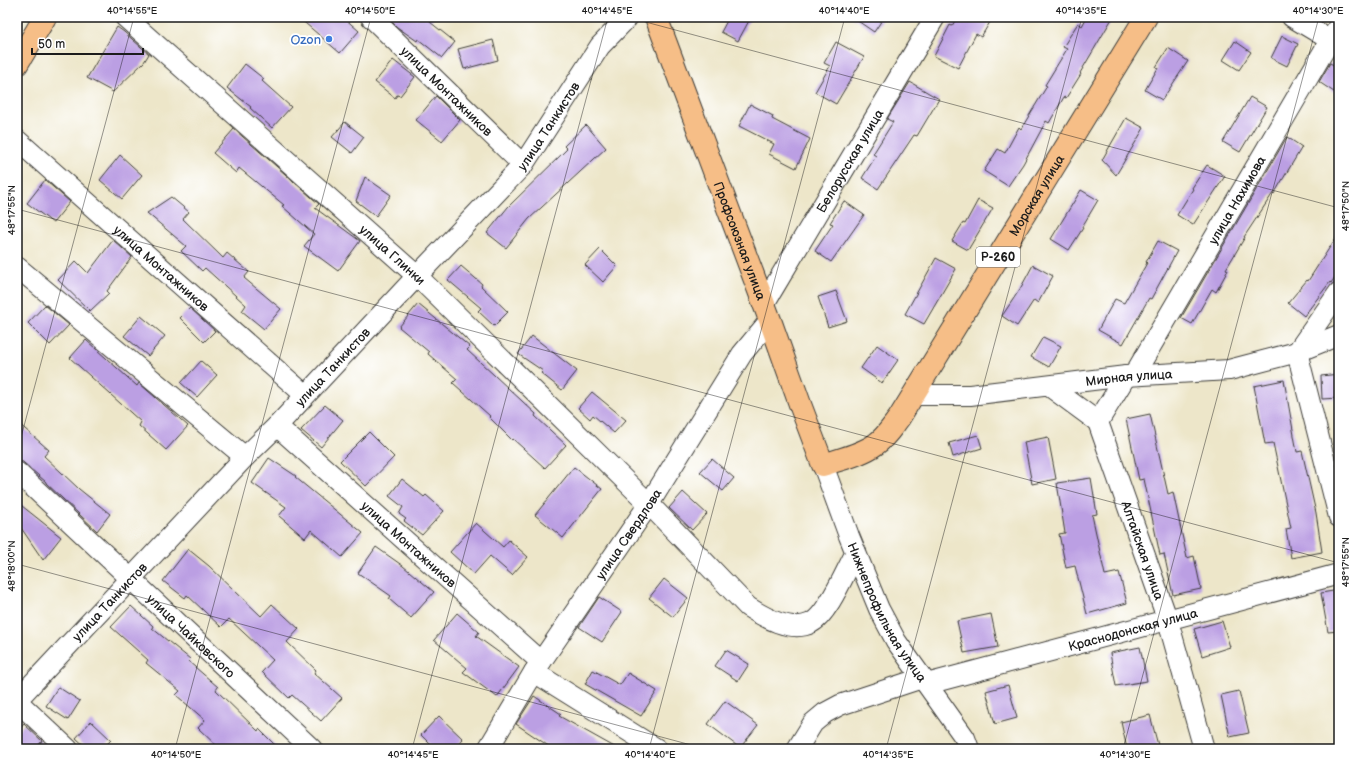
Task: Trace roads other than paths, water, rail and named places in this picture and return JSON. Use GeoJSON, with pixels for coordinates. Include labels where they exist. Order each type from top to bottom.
{"type":"FeatureCollection","features":[{"type":"Feature","properties":{"kind":"main road"},"geometry":{"type":"LineString","coordinates":[[17,64],[45,17]]}},
{"type":"Feature","properties":{"kind":"main road","name":"Профсоюзная улица"},"geometry":{"type":"LineString","coordinates":[[656,17],[823,465]]}},
{"type":"Feature","properties":{"kind":"main road","name":"Морская улица"},"geometry":{"type":"LineString","coordinates":[[823,465],[864,451],[877,444],[892,428],[1146,17]]}},
{"type":"Feature","properties":{"kind":"street","name":"улица Глинки"},"geometry":{"type":"LineString","coordinates":[[125,17],[417,276],[649,504],[748,607],[765,618],[781,624],[795,626],[811,624],[825,611],[856,552]]}},
{"type":"Feature","properties":{"kind":"street","name":"улица Монтажников"},"geometry":{"type":"LineString","coordinates":[[370,17],[523,165]]}},
{"type":"Feature","properties":{"kind":"street","name":"улица Танкистов"},"geometry":{"type":"LineString","coordinates":[[17,701],[245,457],[306,396],[417,276],[523,165],[600,46],[628,17]]}},
{"type":"Feature","properties":{"kind":"street","name":"Белорусская улица"},"geometry":{"type":"LineString","coordinates":[[767,312],[935,17]]}},
{"type":"Feature","properties":{"kind":"street"},"geometry":{"type":"LineString","coordinates":[[1292,17],[1336,36]]}},
{"type":"Feature","properties":{"kind":"street","name":"улица Нахимова"},"geometry":{"type":"LineString","coordinates":[[1098,422],[1130,375],[1336,36]]}},
{"type":"Feature","properties":{"kind":"street","name":"улица Монтажников"},"geometry":{"type":"LineString","coordinates":[[17,140],[306,396]]}},
{"type":"Feature","properties":{"kind":"street"},"geometry":{"type":"LineString","coordinates":[[17,267],[245,457]]}},
{"type":"Feature","properties":{"kind":"street"},"geometry":{"type":"LineString","coordinates":[[1339,292],[1297,352],[1339,517]]}},
{"type":"Feature","properties":{"kind":"street","name":"улица Свердлова"},"geometry":{"type":"LineString","coordinates":[[488,749],[537,667],[649,504],[767,312]]}},
{"type":"Feature","properties":{"kind":"street","name":"Мирная улица"},"geometry":{"type":"LineString","coordinates":[[913,395],[970,395],[1130,375],[1229,370],[1297,352],[1339,335]]}},
{"type":"Feature","properties":{"kind":"street"},"geometry":{"type":"LineString","coordinates":[[1049,386],[1098,422]]}},
{"type":"Feature","properties":{"kind":"street","name":"Алтайская улица"},"geometry":{"type":"LineString","coordinates":[[1098,422],[1168,621],[1204,749]]}},
{"type":"Feature","properties":{"kind":"street","name":"улица Монтажников"},"geometry":{"type":"LineString","coordinates":[[277,426],[537,667],[657,749]]}},
{"type":"Feature","properties":{"kind":"street","name":"Нижнепрофильная улица"},"geometry":{"type":"LineString","coordinates":[[823,465],[879,609],[896,641],[965,738],[969,749]]}},
{"type":"Feature","properties":{"kind":"street","name":"улица Чайковского"},"geometry":{"type":"LineString","coordinates":[[17,472],[312,749]]}},
{"type":"Feature","properties":{"kind":"street","name":"Краснодонская улица"},"geometry":{"type":"LineString","coordinates":[[797,749],[814,722],[825,713],[840,705],[924,681],[1168,621],[1339,574]]}},
{"type":"Feature","properties":{"kind":"street"},"geometry":{"type":"LineString","coordinates":[[17,701],[68,749]]}},
{"type":"Feature","properties":{"kind":"place","name":"Ozon"},"geometry":{"type":"Point","coordinates":[329,39]}}]}
